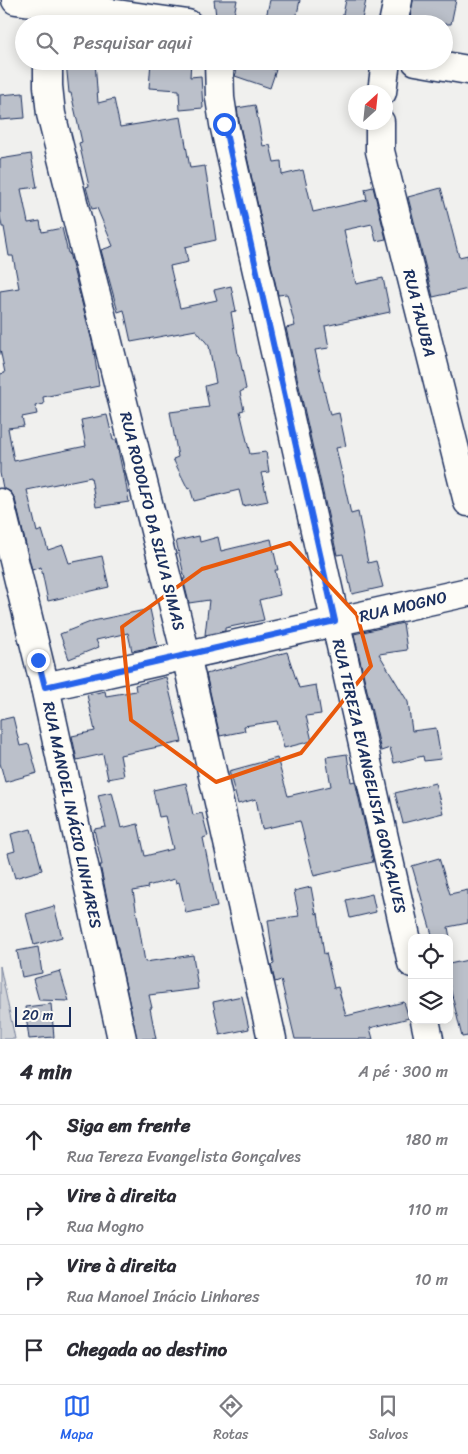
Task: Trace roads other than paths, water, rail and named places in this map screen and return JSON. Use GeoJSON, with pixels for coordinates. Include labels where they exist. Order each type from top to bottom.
{"type":"FeatureCollection","features":[{"type":"Feature","properties":{"kind":"street"},"geometry":{"type":"LineString","coordinates":[[16,0],[53,10],[101,15]]}},
{"type":"Feature","properties":{"kind":"street"},"geometry":{"type":"LineString","coordinates":[[395,15],[398,0]]}},
{"type":"Feature","properties":{"kind":"street"},"geometry":{"type":"LineString","coordinates":[[453,67],[468,70]]}},
{"type":"Feature","properties":{"kind":"street","name":"RUA RODOLFO DA SILVA SIMAS"},"geometry":{"type":"LineString","coordinates":[[48,70],[51,114],[186,655],[272,1039]]}},
{"type":"Feature","properties":{"kind":"street","name":"RUA TEREZA EVANGELISTA GONÇALVES"},"geometry":{"type":"LineString","coordinates":[[219,70],[220,98],[224,124],[408,945]]}},
{"type":"Feature","properties":{"kind":"street"},"geometry":{"type":"LineString","coordinates":[[383,85],[385,70]]}},
{"type":"Feature","properties":{"kind":"street","name":"RUA TAJUBA"},"geometry":{"type":"LineString","coordinates":[[380,130],[380,151],[468,502]]}},
{"type":"Feature","properties":{"kind":"street","name":"RUA MANOEL INÁCIO LINHARES"},"geometry":{"type":"LineString","coordinates":[[0,504],[45,687],[122,1039]]}},
{"type":"Feature","properties":{"kind":"street","name":"RUA MOGNO"},"geometry":{"type":"LineString","coordinates":[[45,687],[468,592]]}},
{"type":"Feature","properties":{"kind":"street"},"geometry":{"type":"LineString","coordinates":[[426,1024],[429,1039]]}}]}
